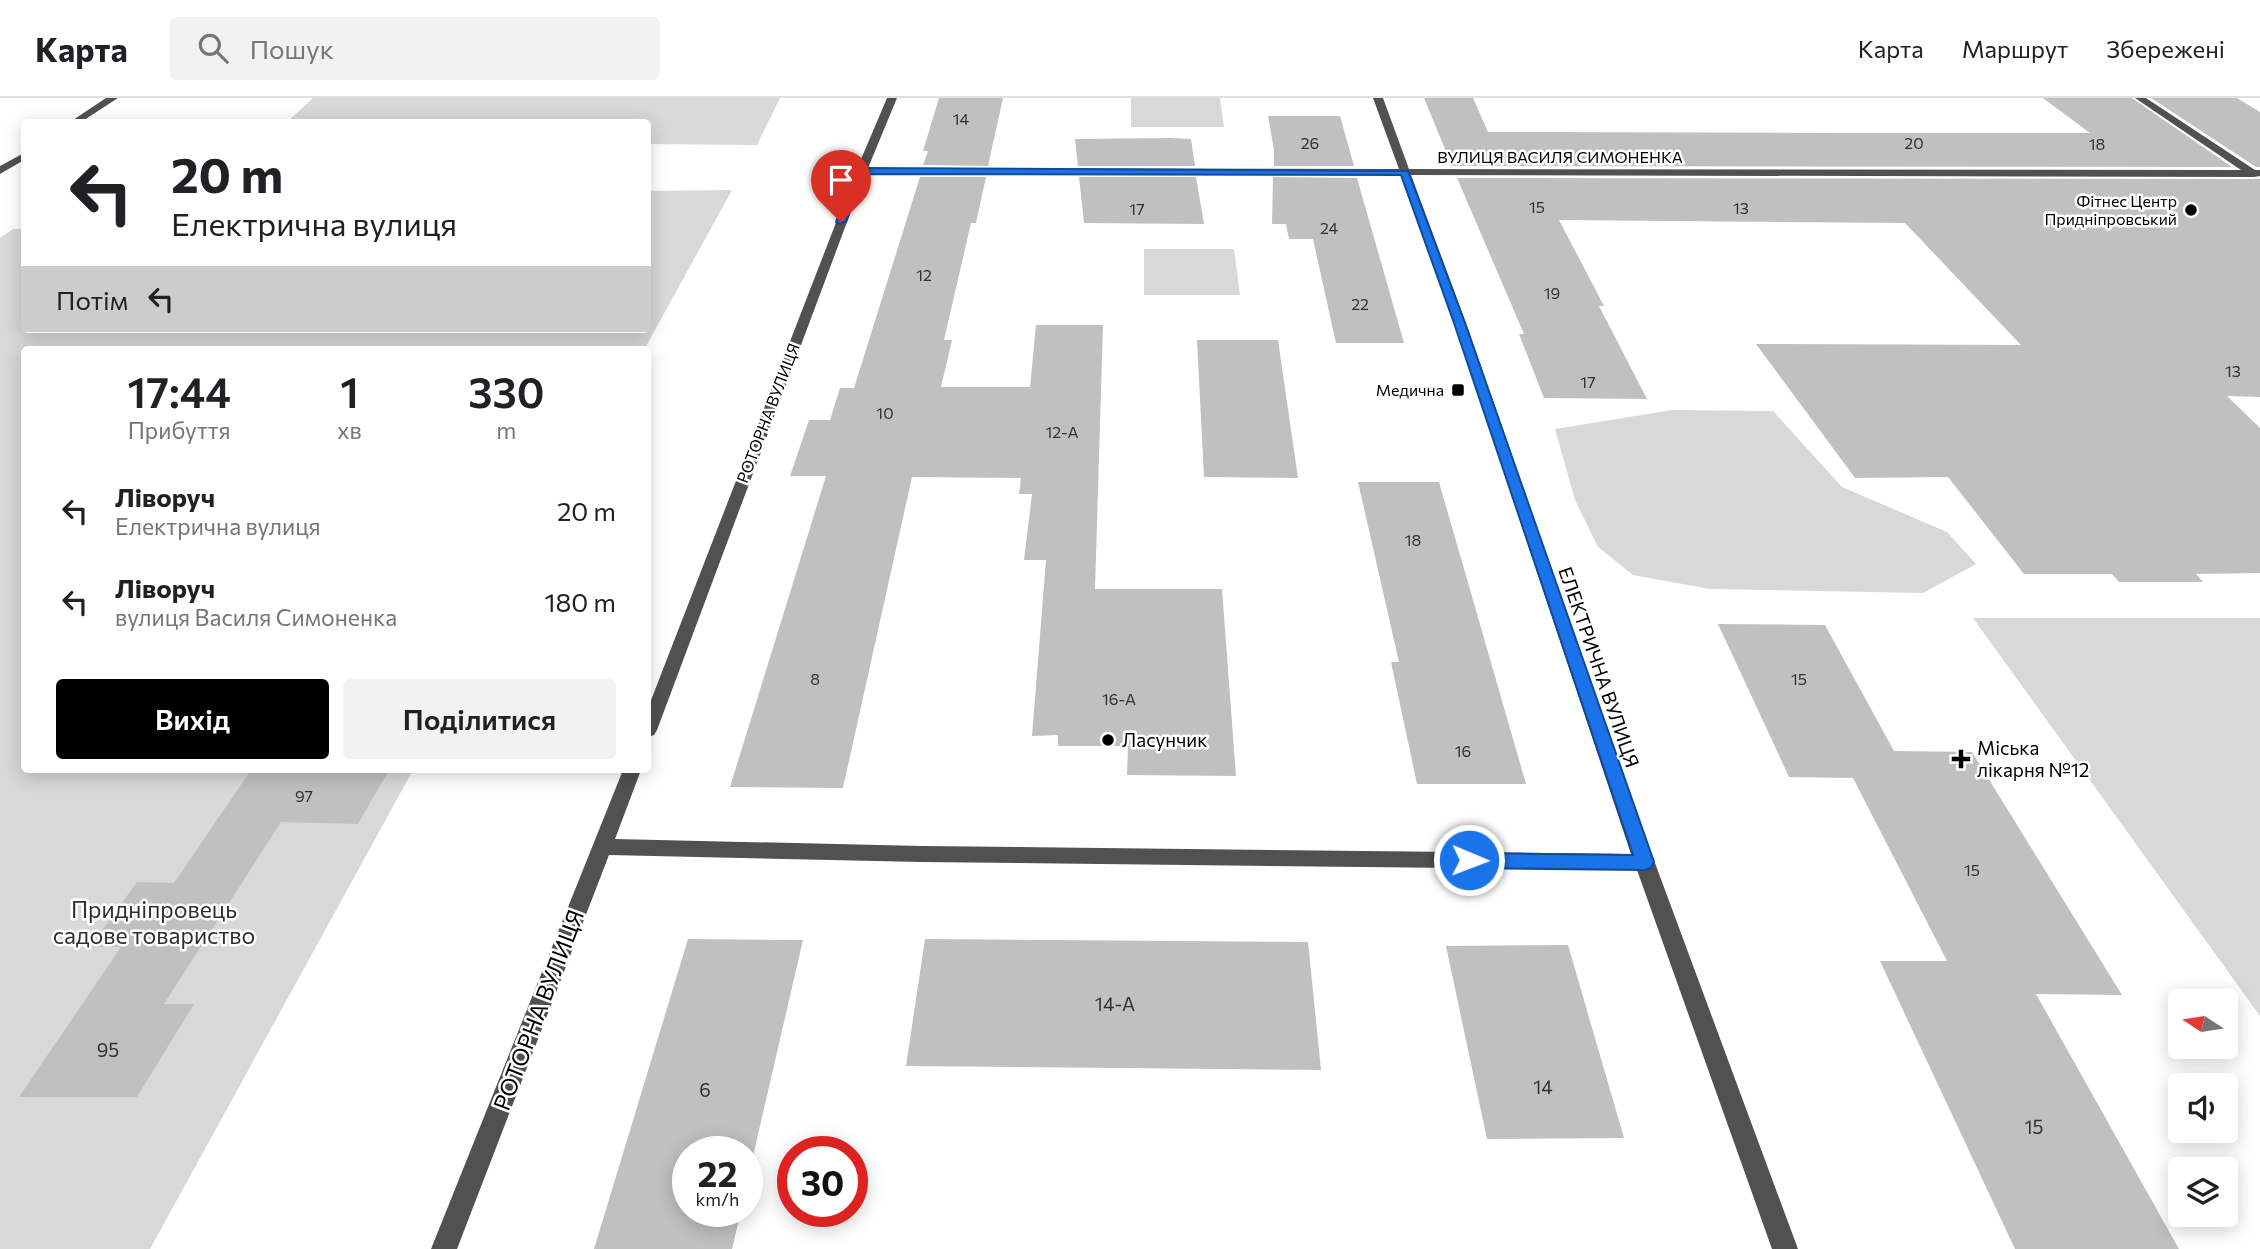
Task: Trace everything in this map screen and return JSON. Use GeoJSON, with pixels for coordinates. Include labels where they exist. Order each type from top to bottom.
{"type":"FeatureCollection","features":[{"type":"Feature","properties":{"kind":"street"},"geometry":{"type":"LineString","coordinates":[[80,119],[113,98]]}},
{"type":"Feature","properties":{"kind":"street","name":"РОТОРНА ВУЛИЦЯ"},"geometry":{"type":"LineString","coordinates":[[651,722],[861,171],[892,98]]}},
{"type":"Feature","properties":{"kind":"street","name":"ЕЛЕКТРИЧНА ВУЛИЦЯ"},"geometry":{"type":"LineString","coordinates":[[1378,98],[1460,323],[1645,862],[1785,1249]]}},
{"type":"Feature","properties":{"kind":"street"},"geometry":{"type":"LineString","coordinates":[[2140,98],[2258,175]]}},
{"type":"Feature","properties":{"kind":"street"},"geometry":{"type":"LineString","coordinates":[[0,172],[21,158]]}},
{"type":"Feature","properties":{"kind":"street","name":"ВУЛИЦЯ ВАСИЛЯ СИМОНЕНКА"},"geometry":{"type":"LineString","coordinates":[[861,171],[2258,175]]}},
{"type":"Feature","properties":{"kind":"street","name":"РОТОРНА ВУЛИЦЯ"},"geometry":{"type":"LineString","coordinates":[[444,1249],[631,773]]}},
{"type":"Feature","properties":{"kind":"street"},"geometry":{"type":"LineString","coordinates":[[603,847],[921,854],[1645,862]]}},
{"type":"Feature","properties":{"kind":"green space"},"geometry":{"type":"Polygon","coordinates":[[[313,98],[780,98],[757,145],[651,144],[651,119],[290,119],[313,98]]]}},
{"type":"Feature","properties":{"kind":"green space"},"geometry":{"type":"Polygon","coordinates":[[[1131,98],[1220,98],[1224,127],[1131,127],[1131,98]]]}},
{"type":"Feature","properties":{"kind":"green space","name":"Придніпровець садове товариство"},"geometry":{"type":"Polygon","coordinates":[[[732,190],[646,346],[21,346],[21,773],[411,773],[150,1249],[0,1249],[0,238],[13,229],[21,229],[21,333],[651,333],[651,191],[732,190]]]}},
{"type":"Feature","properties":{"kind":"green space"},"geometry":{"type":"Polygon","coordinates":[[[1144,249],[1234,249],[1240,295],[1144,295],[1144,249]]]}},
{"type":"Feature","properties":{"kind":"green space"},"geometry":{"type":"Polygon","coordinates":[[[1672,410],[1773,411],[1842,487],[1947,532],[1976,564],[1923,593],[1710,589],[1633,575],[1598,547],[1575,500],[1555,429],[1672,410]]]}},
{"type":"Feature","properties":{"kind":"green space"},"geometry":{"type":"Polygon","coordinates":[[[1973,618],[2260,618],[2260,1016],[1973,618]]]}},
{"type":"Feature","properties":{"kind":"building"},"geometry":{"type":"Polygon","coordinates":[[[939,98],[1003,98],[988,166],[923,165],[928,151],[923,151],[939,98]]]}},
{"type":"Feature","properties":{"kind":"building"},"geometry":{"type":"Polygon","coordinates":[[[1424,98],[1473,98],[1488,132],[2090,133],[2043,98],[2132,98],[2232,167],[1452,166],[1424,98]]]}},
{"type":"Feature","properties":{"kind":"building"},"geometry":{"type":"Polygon","coordinates":[[[2151,98],[2237,98],[2260,112],[2260,167],[2256,167],[2151,98]]]}},
{"type":"Feature","properties":{"kind":"building"},"geometry":{"type":"Polygon","coordinates":[[[1268,116],[1340,116],[1354,166],[1274,166],[1268,116]]]}},
{"type":"Feature","properties":{"kind":"building"},"geometry":{"type":"Polygon","coordinates":[[[1075,139],[1191,139],[1195,166],[1078,166],[1075,139]]]}},
{"type":"Feature","properties":{"kind":"building"},"geometry":{"type":"Polygon","coordinates":[[[920,177],[986,177],[976,223],[971,223],[944,340],[952,340],[941,387],[1030,387],[1036,325],[1103,325],[1095,589],[1222,589],[1236,776],[1127,775],[1128,746],[1058,746],[1058,735],[1032,736],[1046,560],[1024,560],[1032,494],[1019,494],[1021,478],[912,477],[843,788],[730,787],[826,476],[790,476],[809,420],[830,420],[840,388],[854,388],[920,177]]]}},
{"type":"Feature","properties":{"kind":"building"},"geometry":{"type":"Polygon","coordinates":[[[1079,177],[1196,177],[1204,224],[1084,223],[1079,177]]]}},
{"type":"Feature","properties":{"kind":"building"},"geometry":{"type":"Polygon","coordinates":[[[1273,177],[1357,178],[1404,343],[1336,343],[1313,239],[1289,239],[1286,224],[1272,224],[1273,177]]]}},
{"type":"Feature","properties":{"kind":"building"},"geometry":{"type":"Polygon","coordinates":[[[1457,178],[2260,179],[2260,397],[2227,396],[2260,428],[2260,573],[2196,574],[2203,582],[2119,582],[2112,574],[2024,574],[1948,477],[1855,478],[1756,344],[2021,345],[1905,223],[1559,220],[1604,306],[1599,306],[1647,399],[1544,398],[1519,334],[1524,334],[1457,178]]]}},
{"type":"Feature","properties":{"kind":"building"},"geometry":{"type":"Polygon","coordinates":[[[1197,340],[1278,340],[1298,478],[1204,477],[1197,340]]]}},
{"type":"Feature","properties":{"kind":"building"},"geometry":{"type":"Polygon","coordinates":[[[1358,482],[1439,482],[1526,784],[1417,784],[1391,662],[1399,662],[1358,482]]]}},
{"type":"Feature","properties":{"kind":"building"},"geometry":{"type":"Polygon","coordinates":[[[1718,624],[1825,625],[1894,751],[1972,752],[2122,995],[2036,994],[2179,1249],[2015,1249],[1880,961],[1947,961],[1853,778],[1789,777],[1718,624]]]}},
{"type":"Feature","properties":{"kind":"building"},"geometry":{"type":"Polygon","coordinates":[[[249,773],[387,773],[358,824],[281,822],[164,1004],[194,1004],[137,1097],[19,1097],[121,947],[90,947],[137,882],[174,883],[249,773]]]}},
{"type":"Feature","properties":{"kind":"building"},"geometry":{"type":"Polygon","coordinates":[[[688,939],[803,940],[758,1136],[672,1136],[672,1227],[737,1227],[732,1249],[594,1249],[688,939]]]}},
{"type":"Feature","properties":{"kind":"building"},"geometry":{"type":"Polygon","coordinates":[[[925,939],[1308,942],[1321,1070],[906,1066],[925,939]]]}},
{"type":"Feature","properties":{"kind":"building"},"geometry":{"type":"Polygon","coordinates":[[[1568,945],[1624,1138],[1487,1139],[1446,946],[1568,945]]]}},
{"type":"Feature","properties":{"kind":"place","name":"Фітнес Центр Придніпровський"},"geometry":{"type":"Point","coordinates":[2191,210]}},
{"type":"Feature","properties":{"kind":"place","name":"Медична"},"geometry":{"type":"Point","coordinates":[1458,390]}},
{"type":"Feature","properties":{"kind":"place","name":"Ласунчик"},"geometry":{"type":"Point","coordinates":[1108,740]}},
{"type":"Feature","properties":{"kind":"place","name":"Міська лікарня №12"},"geometry":{"type":"Point","coordinates":[1961,759]}},
{"type":"Feature","properties":{"kind":"route"},"geometry":{"type":"LineString","coordinates":[[841,222],[861,171],[1405,173],[1460,323],[1645,862],[1469,860]]}}]}
